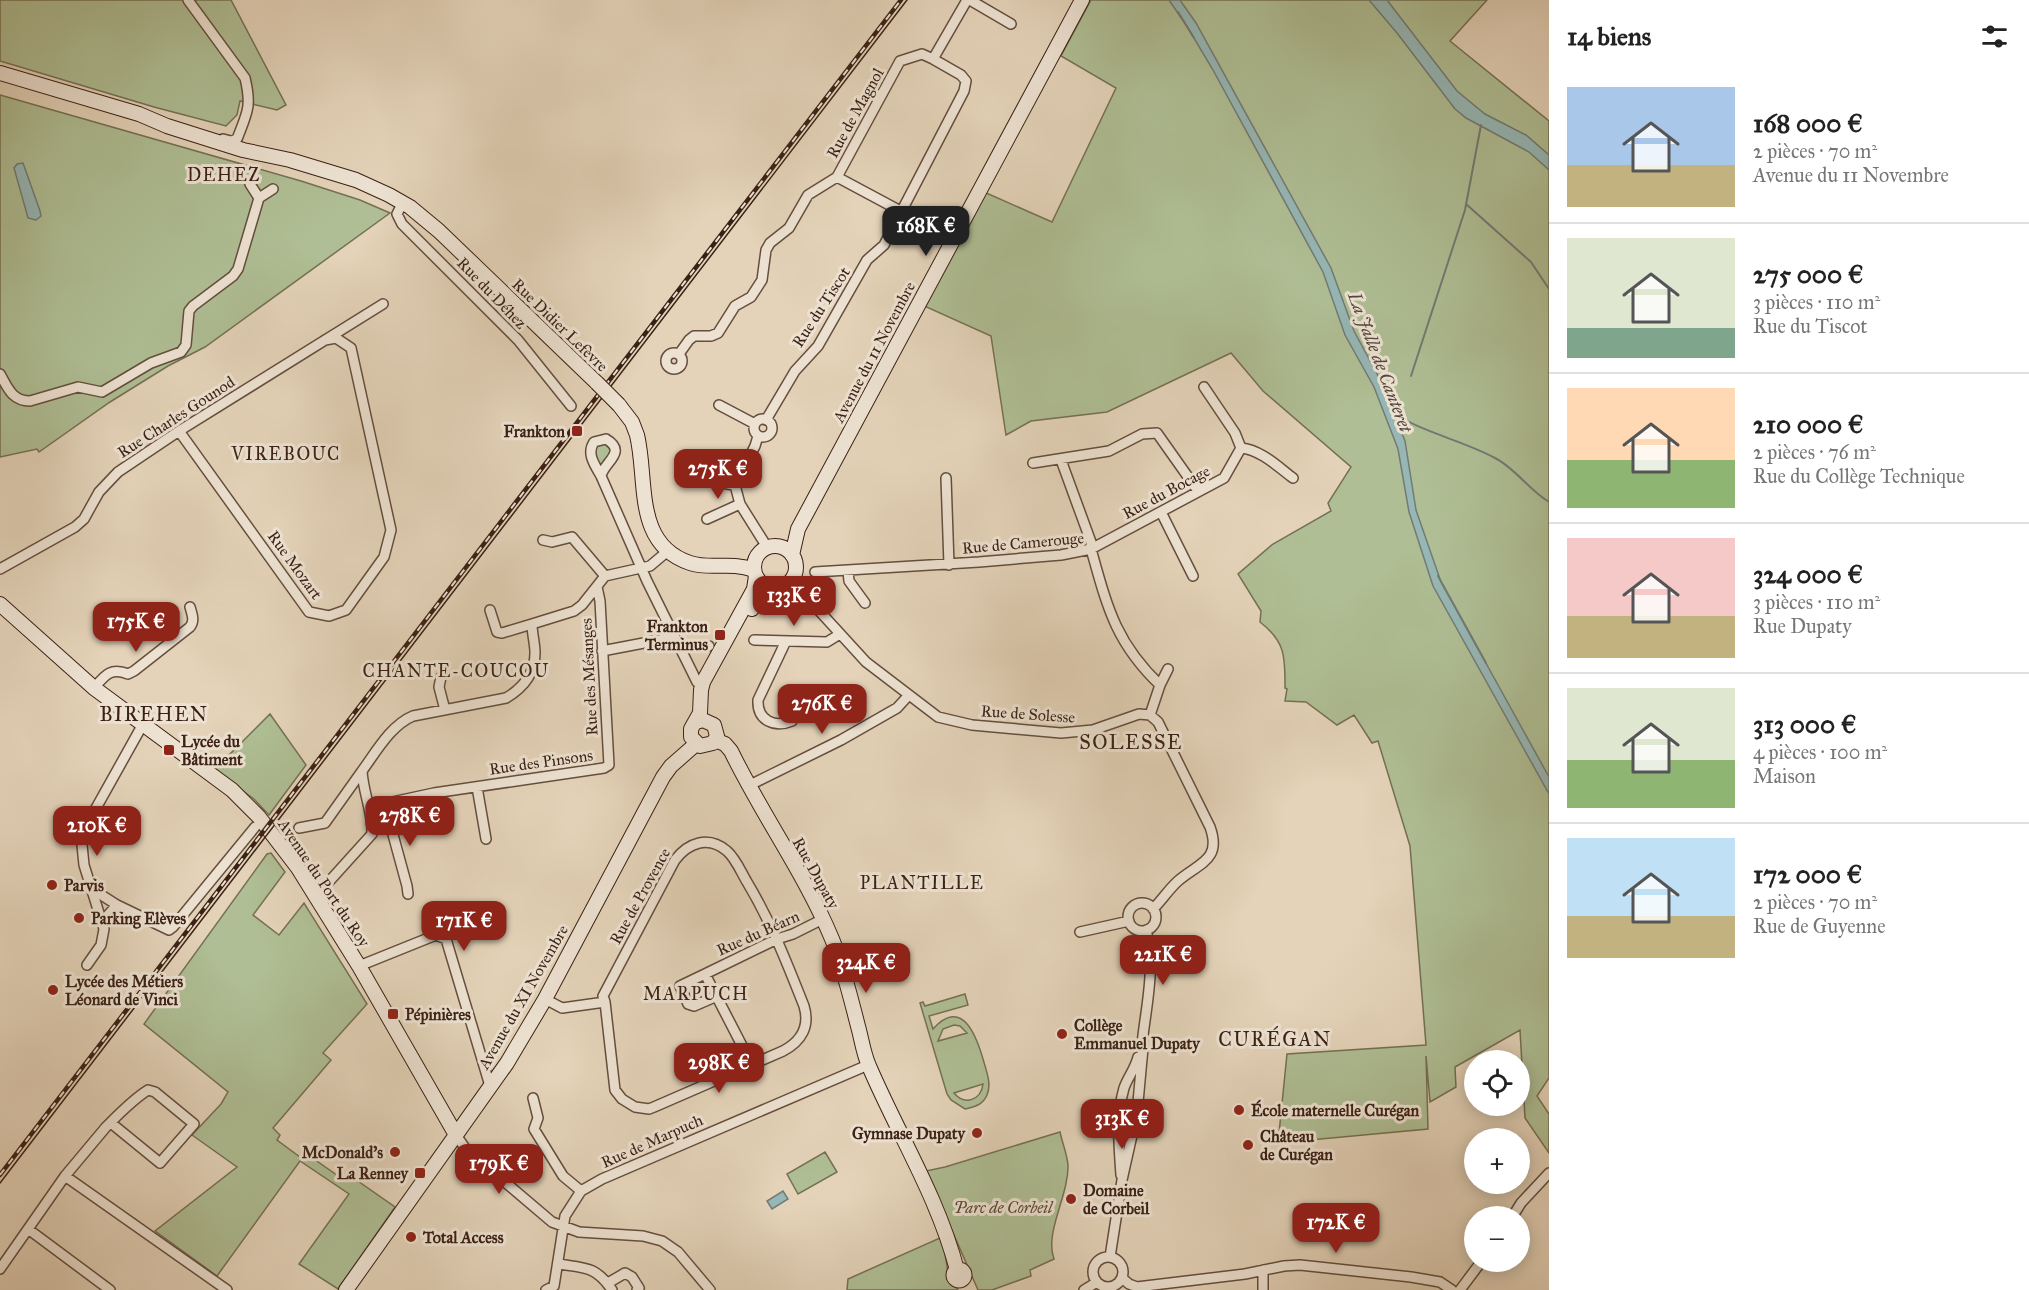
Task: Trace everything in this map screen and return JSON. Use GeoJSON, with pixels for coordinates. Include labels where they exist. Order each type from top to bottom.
{"type":"FeatureCollection","features":[{"type":"Feature","properties":{"kind":"main road","name":"Avenue du 11 Novembre"},"geometry":{"type":"LineString","coordinates":[[792,555],[798,529],[1082,0]]}},
{"type":"Feature","properties":{"kind":"main road","name":"Rue Didier Lefèvre"},"geometry":{"type":"LineString","coordinates":[[0,73],[139,114],[190,134],[256,154],[290,160],[356,180],[403,202],[439,231],[597,383],[632,422],[637,435],[649,524],[658,540],[690,563],[704,566],[762,559]]}},
{"type":"Feature","properties":{"kind":"main road","name":"Rue Didier Lefèvre"},"geometry":{"type":"LineString","coordinates":[[139,114],[237,139],[290,160]]}},
{"type":"Feature","properties":{"kind":"main road","name":"Avenue du 11 Novembre"},"geometry":{"type":"LineString","coordinates":[[762,559],[798,529]]}},
{"type":"Feature","properties":{"kind":"main road"},"geometry":{"type":"LineString","coordinates":[[787,550],[792,555],[796,568],[787,584],[766,592],[759,598],[708,694],[707,709],[717,732],[715,740],[704,747],[696,744],[690,733],[700,713],[703,682],[754,589],[762,559],[787,550]]}},
{"type":"Feature","properties":{"kind":"main road"},"geometry":{"type":"LineString","coordinates":[[762,559],[763,585],[776,588]]}},
{"type":"Feature","properties":{"kind":"main road","name":"Avenue du Port du Roy"},"geometry":{"type":"LineString","coordinates":[[0,604],[94,688],[245,802],[282,847],[316,896],[456,1135]]}},
{"type":"Feature","properties":{"kind":"main road"},"geometry":{"type":"LineString","coordinates":[[696,722],[707,720],[714,725]]}},
{"type":"Feature","properties":{"kind":"main road","name":"Rue Dupaty"},"geometry":{"type":"LineString","coordinates":[[715,740],[728,747],[823,919],[842,965],[868,1065],[938,1212],[962,1280]]}},
{"type":"Feature","properties":{"kind":"main road","name":"Avenue du XI Novembre"},"geometry":{"type":"LineString","coordinates":[[346,1290],[507,1063],[545,999],[663,777],[671,766],[696,744]]}},
{"type":"Feature","properties":{"kind":"street"},"geometry":{"type":"LineString","coordinates":[[188,0],[245,78],[248,92],[248,113],[237,139],[231,141],[202,133],[190,134]]}},
{"type":"Feature","properties":{"kind":"street"},"geometry":{"type":"LineString","coordinates":[[902,212],[966,81],[961,75],[933,59],[969,0],[1011,24]]}},
{"type":"Feature","properties":{"kind":"street","name":"Rue de Magnol"},"geometry":{"type":"LineString","coordinates":[[933,59],[922,54],[900,61],[837,177],[936,230],[948,248]]}},
{"type":"Feature","properties":{"kind":"street"},"geometry":{"type":"LineString","coordinates":[[678,354],[694,336],[711,336],[718,333],[735,306],[750,297],[762,280],[766,250],[770,243],[789,228],[808,195],[837,177]]}},
{"type":"Feature","properties":{"kind":"street"},"geometry":{"type":"LineString","coordinates":[[250,184],[259,198]]}},
{"type":"Feature","properties":{"kind":"street"},"geometry":{"type":"LineString","coordinates":[[0,375],[13,396],[23,401],[78,387],[102,392],[151,363],[181,352],[186,345],[189,311],[233,276],[238,269],[259,198],[273,189]]}},
{"type":"Feature","properties":{"kind":"street","name":"Rue du Déhez"},"geometry":{"type":"LineString","coordinates":[[403,202],[397,214],[402,224],[518,340],[571,406]]}},
{"type":"Feature","properties":{"kind":"street","name":"Rue du Tiscot"},"geometry":{"type":"LineString","coordinates":[[735,485],[758,436],[767,436],[771,431],[771,425],[766,420],[795,371],[818,346],[867,261],[884,245],[902,212]]}},
{"type":"Feature","properties":{"kind":"street"},"geometry":{"type":"LineString","coordinates":[[936,230],[960,226]]}},
{"type":"Feature","properties":{"kind":"street","name":"Rue Charles Gounod"},"geometry":{"type":"LineString","coordinates":[[0,569],[75,527],[84,519],[99,492],[118,472],[179,431],[383,304]]}},
{"type":"Feature","properties":{"kind":"street","name":"Rue Mozart"},"geometry":{"type":"LineString","coordinates":[[179,431],[309,612],[329,616],[346,610],[384,557],[391,530],[351,348],[336,338],[325,340]]}},
{"type":"Feature","properties":{"kind":"street"},"geometry":{"type":"LineString","coordinates":[[1204,387],[1235,433],[1241,448],[1250,449],[1267,458],[1293,478]]}},
{"type":"Feature","properties":{"kind":"street"},"geometry":{"type":"LineString","coordinates":[[719,405],[755,424]]}},
{"type":"Feature","properties":{"kind":"street"},"geometry":{"type":"LineString","coordinates":[[758,436],[754,430],[755,424],[760,420],[766,420]]}},
{"type":"Feature","properties":{"kind":"street"},"geometry":{"type":"LineString","coordinates":[[1033,463],[1109,451],[1142,434],[1157,433],[1198,491]]}},
{"type":"Feature","properties":{"kind":"street","name":"Rue du Bocage"},"geometry":{"type":"LineString","coordinates":[[1091,549],[1224,478],[1241,448]]}},
{"type":"Feature","properties":{"kind":"street"},"geometry":{"type":"LineString","coordinates":[[1060,460],[1091,542],[1091,549]]}},
{"type":"Feature","properties":{"kind":"street"},"geometry":{"type":"LineString","coordinates":[[689,463],[727,484],[735,485],[740,504],[762,559]]}},
{"type":"Feature","properties":{"kind":"street"},"geometry":{"type":"LineString","coordinates":[[601,476],[697,682]]}},
{"type":"Feature","properties":{"kind":"street","name":"Rue de Camerouge"},"geometry":{"type":"LineString","coordinates":[[945,478],[949,565]]}},
{"type":"Feature","properties":{"kind":"street"},"geometry":{"type":"LineString","coordinates":[[707,519],[740,504]]}},
{"type":"Feature","properties":{"kind":"street"},"geometry":{"type":"LineString","coordinates":[[1161,512],[1193,576]]}},
{"type":"Feature","properties":{"kind":"street"},"geometry":{"type":"LineString","coordinates":[[543,540],[552,542],[572,537],[600,567],[605,576]]}},
{"type":"Feature","properties":{"kind":"street","name":"Rue de Camerouge"},"geometry":{"type":"LineString","coordinates":[[815,572],[848,571],[857,568],[949,565],[1061,555],[1091,549],[1102,591],[1118,633],[1145,671],[1160,685]]}},
{"type":"Feature","properties":{"kind":"street"},"geometry":{"type":"LineString","coordinates":[[490,610],[497,632],[502,633],[574,611],[582,605],[605,576],[650,566],[669,550]]}},
{"type":"Feature","properties":{"kind":"street"},"geometry":{"type":"LineString","coordinates":[[848,571],[849,581],[865,603]]}},
{"type":"Feature","properties":{"kind":"street","name":"Rue de Solesse"},"geometry":{"type":"LineString","coordinates":[[791,580],[866,662],[928,711],[951,721],[1039,732],[1080,732],[1139,714],[1150,715]]}},
{"type":"Feature","properties":{"kind":"street","name":"Rue des Mésanges"},"geometry":{"type":"LineString","coordinates":[[597,587],[600,601],[609,765]]}},
{"type":"Feature","properties":{"kind":"street"},"geometry":{"type":"LineString","coordinates":[[94,688],[104,677],[116,670],[128,674],[134,671],[190,627],[193,619],[190,607]]}},
{"type":"Feature","properties":{"kind":"street"},"geometry":{"type":"LineString","coordinates":[[299,828],[326,823],[362,771],[404,720],[506,698],[518,691],[527,681],[533,669],[535,654],[532,624]]}},
{"type":"Feature","properties":{"kind":"street"},"geometry":{"type":"LineString","coordinates":[[754,640],[826,642],[840,634]]}},
{"type":"Feature","properties":{"kind":"street"},"geometry":{"type":"LineString","coordinates":[[602,651],[675,637]]}},
{"type":"Feature","properties":{"kind":"street"},"geometry":{"type":"LineString","coordinates":[[786,641],[758,700],[758,707],[761,715],[780,726],[792,721]]}},
{"type":"Feature","properties":{"kind":"street"},"geometry":{"type":"LineString","coordinates":[[681,647],[709,645]]}},
{"type":"Feature","properties":{"kind":"street"},"geometry":{"type":"LineString","coordinates":[[1153,909],[1176,883],[1208,860],[1214,842],[1210,827],[1162,727],[1150,715],[1168,669]]}},
{"type":"Feature","properties":{"kind":"street"},"geometry":{"type":"LineString","coordinates":[[441,677],[439,687],[445,710]]}},
{"type":"Feature","properties":{"kind":"street"},"geometry":{"type":"LineString","coordinates":[[748,786],[842,740],[897,708],[908,696]]}},
{"type":"Feature","properties":{"kind":"street"},"geometry":{"type":"LineString","coordinates":[[104,928],[84,865],[81,835],[143,724]]}},
{"type":"Feature","properties":{"kind":"street","name":"Rue des Pinsons"},"geometry":{"type":"LineString","coordinates":[[369,807],[434,793],[604,768],[609,765]]}},
{"type":"Feature","properties":{"kind":"street"},"geometry":{"type":"LineString","coordinates":[[362,771],[372,834]]}},
{"type":"Feature","properties":{"kind":"street","name":"Rue des Pinsons"},"geometry":{"type":"LineString","coordinates":[[477,787],[486,839]]}},
{"type":"Feature","properties":{"kind":"street"},"geometry":{"type":"LineString","coordinates":[[388,804],[394,827],[392,831],[408,894]]}},
{"type":"Feature","properties":{"kind":"street"},"geometry":{"type":"LineString","coordinates":[[92,889],[117,905],[169,930],[255,827]]}},
{"type":"Feature","properties":{"kind":"street"},"geometry":{"type":"LineString","coordinates":[[316,896],[372,834],[392,831]]}},
{"type":"Feature","properties":{"kind":"street","name":"Rue de Provence"},"geometry":{"type":"LineString","coordinates":[[604,1002],[603,996],[675,860],[691,844],[702,842],[726,850],[764,910],[777,939]]}},
{"type":"Feature","properties":{"kind":"street"},"geometry":{"type":"LineString","coordinates":[[1137,904],[1145,904],[1153,909],[1155,921],[1150,928],[1146,930],[1134,928],[1129,921],[1129,913],[1137,904]]}},
{"type":"Feature","properties":{"kind":"street"},"geometry":{"type":"LineString","coordinates":[[87,965],[101,945],[106,916],[117,905]]}},
{"type":"Feature","properties":{"kind":"street","name":"Rue du Béarn"},"geometry":{"type":"LineString","coordinates":[[717,996],[694,1006],[688,1004],[680,986],[823,919]]}},
{"type":"Feature","properties":{"kind":"street"},"geometry":{"type":"LineString","coordinates":[[1080,932],[1129,921]]}},
{"type":"Feature","properties":{"kind":"street"},"geometry":{"type":"LineString","coordinates":[[1110,1257],[1122,1180],[1133,1135],[1139,1088],[1151,961],[1146,930]]}},
{"type":"Feature","properties":{"kind":"street"},"geometry":{"type":"LineString","coordinates":[[359,966],[436,935],[446,939],[490,1086]]}},
{"type":"Feature","properties":{"kind":"street"},"geometry":{"type":"LineString","coordinates":[[545,999],[562,1008],[604,1002],[614,1084],[621,1099],[635,1107],[649,1109],[792,1047],[799,1040],[806,1022],[804,1005],[777,939]]}},
{"type":"Feature","properties":{"kind":"street","name":"Rue du Béarn"},"geometry":{"type":"LineString","coordinates":[[705,974],[752,1065]]}},
{"type":"Feature","properties":{"kind":"street"},"geometry":{"type":"LineString","coordinates":[[1122,1180],[1118,1131],[1125,1087],[1136,1065],[1139,1047],[1142,1044]]}},
{"type":"Feature","properties":{"kind":"street","name":"Rue de Marpuch"},"geometry":{"type":"LineString","coordinates":[[546,1290],[554,1286],[565,1216],[581,1191],[602,1179],[868,1065]]}},
{"type":"Feature","properties":{"kind":"street"},"geometry":{"type":"LineString","coordinates":[[1125,1087],[1137,1086],[1139,1088]]}},
{"type":"Feature","properties":{"kind":"street"},"geometry":{"type":"LineString","coordinates":[[0,1269],[65,1176],[111,1122],[143,1093],[151,1090],[194,1124],[160,1163],[111,1122]]}},
{"type":"Feature","properties":{"kind":"street"},"geometry":{"type":"LineString","coordinates":[[534,1098],[538,1118],[534,1129],[563,1176],[581,1191]]}},
{"type":"Feature","properties":{"kind":"street"},"geometry":{"type":"LineString","coordinates":[[1118,1131],[1124,1137],[1133,1135]]}},
{"type":"Feature","properties":{"kind":"street"},"geometry":{"type":"LineString","coordinates":[[456,1135],[465,1148],[552,1222],[579,1232],[643,1236],[662,1241],[678,1252],[710,1290]]}},
{"type":"Feature","properties":{"kind":"street"},"geometry":{"type":"LineString","coordinates":[[1519,1206],[1549,1173]]}},
{"type":"Feature","properties":{"kind":"street"},"geometry":{"type":"LineString","coordinates":[[65,1176],[227,1290]]}},
{"type":"Feature","properties":{"kind":"street"},"geometry":{"type":"LineString","coordinates":[[27,1229],[110,1290]]}},
{"type":"Feature","properties":{"kind":"street"},"geometry":{"type":"LineString","coordinates":[[1110,1257],[1121,1265],[1122,1278],[1111,1287],[1106,1287],[1097,1282],[1093,1272],[1094,1267],[1100,1259],[1110,1257]]}},
{"type":"Feature","properties":{"kind":"street"},"geometry":{"type":"LineString","coordinates":[[558,1264],[591,1269],[610,1287],[625,1273],[636,1282],[638,1290]]}},
{"type":"Feature","properties":{"kind":"street"},"geometry":{"type":"LineString","coordinates":[[1122,1278],[1137,1287],[1245,1274],[1284,1266],[1325,1266],[1440,1282],[1452,1290]]}},
{"type":"Feature","properties":{"kind":"street"},"geometry":{"type":"LineString","coordinates":[[1263,1270],[1263,1290]]}},
{"type":"Feature","properties":{"kind":"street"},"geometry":{"type":"LineString","coordinates":[[1460,1290],[1474,1272]]}},
{"type":"Feature","properties":{"kind":"street"},"geometry":{"type":"LineString","coordinates":[[1084,1290],[1097,1282]]}},
{"type":"Feature","properties":{"kind":"green space"},"geometry":{"type":"Polygon","coordinates":[[[0,0],[231,0],[286,105],[277,110],[240,101],[237,115],[226,126],[0,61],[0,0]]]}},
{"type":"Feature","properties":{"kind":"green space"},"geometry":{"type":"Polygon","coordinates":[[[1091,0],[1487,0],[1450,41],[1549,121],[1549,1078],[1537,1096],[1549,1114],[1549,1153],[1525,1118],[1525,1116],[1530,1116],[1530,1050],[1521,1050],[1520,1030],[1485,1050],[1464,1050],[1464,1062],[1455,1067],[1456,1087],[1430,1102],[1426,1056],[1428,1129],[1278,1143],[1287,1054],[1426,1045],[1410,846],[1378,741],[1372,743],[1354,715],[1337,725],[1306,702],[1285,701],[1287,689],[1285,688],[1282,651],[1269,629],[1260,622],[1261,611],[1238,574],[1273,544],[1331,511],[1328,503],[1351,467],[1263,391],[1231,353],[1107,412],[1031,421],[1006,435],[991,336],[922,305],[984,192],[1052,222],[1116,88],[1061,56],[1091,0]]]}},
{"type":"Feature","properties":{"kind":"green space"},"geometry":{"type":"Polygon","coordinates":[[[0,95],[301,181],[360,200],[390,213],[205,347],[168,366],[110,402],[39,452],[37,449],[0,457],[0,95]]]}},
{"type":"Feature","properties":{"kind":"green space"},"geometry":{"type":"Polygon","coordinates":[[[608,443],[612,452],[600,468],[592,450],[595,445],[608,443]]]}},
{"type":"Feature","properties":{"kind":"green space"},"geometry":{"type":"Polygon","coordinates":[[[270,714],[306,765],[269,815],[254,799],[214,770],[270,714]]]}},
{"type":"Feature","properties":{"kind":"green space"},"geometry":{"type":"Polygon","coordinates":[[[271,853],[285,872],[253,915],[279,935],[304,903],[367,1004],[323,1053],[331,1060],[273,1128],[280,1135],[277,1140],[300,1157],[304,1152],[341,1178],[352,1177],[395,1207],[338,1289],[299,1264],[349,1194],[300,1161],[217,1276],[155,1231],[237,1167],[192,1135],[221,1104],[228,1092],[144,1024],[267,854],[271,853]]]}},
{"type":"Feature","properties":{"kind":"green space"},"geometry":{"type":"Polygon","coordinates":[[[965,994],[968,1005],[929,1016],[933,1029],[943,1020],[952,1017],[960,1018],[972,1031],[989,1082],[987,1095],[978,1105],[965,1109],[951,1100],[947,1094],[920,1003],[923,1002],[925,1006],[965,994]],[[954,1025],[943,1029],[938,1041],[967,1033],[960,1026],[954,1025]],[[983,1084],[954,1093],[963,1099],[972,1099],[982,1090],[983,1084]]]}},
{"type":"Feature","properties":{"kind":"green space","name":"Parc de Corbeil"},"geometry":{"type":"Polygon","coordinates":[[[1060,1132],[1068,1165],[1065,1189],[1052,1238],[1054,1259],[1030,1270],[1031,1276],[992,1290],[978,1290],[926,1171],[1060,1132]]]}},
{"type":"Feature","properties":{"kind":"green space"},"geometry":{"type":"Polygon","coordinates":[[[825,1152],[837,1172],[798,1194],[787,1174],[825,1152]]]}},
{"type":"Feature","properties":{"kind":"green space"},"geometry":{"type":"Polygon","coordinates":[[[942,1237],[949,1277],[958,1290],[847,1290],[848,1279],[942,1237]]]}},
{"type":"Feature","properties":{"kind":"water"},"geometry":{"type":"Polygon","coordinates":[[[1169,0],[1180,0],[1196,23],[1331,268],[1354,331],[1382,383],[1405,441],[1416,510],[1441,582],[1549,777],[1549,794],[1433,586],[1409,512],[1398,449],[1374,387],[1345,335],[1323,272],[1213,70],[1169,0]]]}},
{"type":"Feature","properties":{"kind":"water"},"geometry":{"type":"Polygon","coordinates":[[[1369,0],[1387,0],[1457,91],[1485,114],[1526,135],[1549,155],[1549,170],[1529,152],[1466,118],[1455,109],[1369,0]]]}},
{"type":"Feature","properties":{"kind":"water"},"geometry":{"type":"Polygon","coordinates":[[[23,163],[40,211],[41,216],[36,220],[28,218],[14,168],[17,164],[23,163]]]}},
{"type":"Feature","properties":{"kind":"water"},"geometry":{"type":"Polygon","coordinates":[[[783,1191],[788,1199],[772,1209],[767,1201],[783,1191]]]}},
{"type":"Feature","properties":{"kind":"waterway","name":"La Jalle de Canteret"},"geometry":{"type":"LineString","coordinates":[[1178,12],[1194,38]]}},
{"type":"Feature","properties":{"kind":"waterway"},"geometry":{"type":"LineString","coordinates":[[1411,376],[1465,210],[1481,125]]}},
{"type":"Feature","properties":{"kind":"waterway"},"geometry":{"type":"LineString","coordinates":[[1466,204],[1531,262],[1549,289]]}},
{"type":"Feature","properties":{"kind":"waterway"},"geometry":{"type":"LineString","coordinates":[[1392,412],[1417,426],[1469,446],[1502,462],[1549,502]]}},
{"type":"Feature","properties":{"kind":"waterway","name":"La Jalle de Canteret"},"geometry":{"type":"LineString","coordinates":[[1438,576],[1486,663]]}},
{"type":"Feature","properties":{"kind":"tram line"},"geometry":{"type":"LineString","coordinates":[[0,1183],[907,0]]}},
{"type":"Feature","properties":{"kind":"railway"},"geometry":{"type":"LineString","coordinates":[[0,1175],[901,0]]}},
{"type":"Feature","properties":{"kind":"place","name":"Frankton"},"geometry":{"type":"Point","coordinates":[577,431]}},
{"type":"Feature","properties":{"kind":"place","name":"Frankton Terminus"},"geometry":{"type":"Point","coordinates":[720,635]}},
{"type":"Feature","properties":{"kind":"place","name":"Lycée du Bâtiment"},"geometry":{"type":"Point","coordinates":[169,750]}},
{"type":"Feature","properties":{"kind":"place","name":"Parvis"},"geometry":{"type":"Point","coordinates":[52,885]}},
{"type":"Feature","properties":{"kind":"place","name":"Parking Elèves"},"geometry":{"type":"Point","coordinates":[79,918]}},
{"type":"Feature","properties":{"kind":"place","name":"Lycée des Métiers Léonard de Vinci"},"geometry":{"type":"Point","coordinates":[53,990]}},
{"type":"Feature","properties":{"kind":"place","name":"Pépinières"},"geometry":{"type":"Point","coordinates":[393,1014]}},
{"type":"Feature","properties":{"kind":"place","name":"Collège Emmanuel Dupaty"},"geometry":{"type":"Point","coordinates":[1062,1034]}},
{"type":"Feature","properties":{"kind":"place","name":"École maternelle Curégan"},"geometry":{"type":"Point","coordinates":[1239,1110]}},
{"type":"Feature","properties":{"kind":"place","name":"Gymnase Dupaty"},"geometry":{"type":"Point","coordinates":[977,1133]}},
{"type":"Feature","properties":{"kind":"place","name":"Château de Curégan"},"geometry":{"type":"Point","coordinates":[1248,1145]}},
{"type":"Feature","properties":{"kind":"place","name":"McDonald's"},"geometry":{"type":"Point","coordinates":[395,1152]}},
{"type":"Feature","properties":{"kind":"place","name":"La Renney"},"geometry":{"type":"Point","coordinates":[420,1173]}},
{"type":"Feature","properties":{"kind":"place","name":"Domaine de Corbeil"},"geometry":{"type":"Point","coordinates":[1071,1199]}},
{"type":"Feature","properties":{"kind":"place","name":"Total Access"},"geometry":{"type":"Point","coordinates":[411,1237]}},
{"type":"Feature","properties":{"kind":"district","name":"DEHEZ"},"geometry":{"type":"Point","coordinates":[224,175]}},
{"type":"Feature","properties":{"kind":"district","name":"VIREBOUC"},"geometry":{"type":"Point","coordinates":[286,454]}},
{"type":"Feature","properties":{"kind":"district","name":"CHANTE-COUCOU"},"geometry":{"type":"Point","coordinates":[456,671]}},
{"type":"Feature","properties":{"kind":"district","name":"BIREHEN"},"geometry":{"type":"Point","coordinates":[154,714]}},
{"type":"Feature","properties":{"kind":"district","name":"SOLESSE"},"geometry":{"type":"Point","coordinates":[1131,742]}},
{"type":"Feature","properties":{"kind":"district","name":"PLANTILLE"},"geometry":{"type":"Point","coordinates":[922,883]}},
{"type":"Feature","properties":{"kind":"district","name":"MARPUCH"},"geometry":{"type":"Point","coordinates":[696,994]}},
{"type":"Feature","properties":{"kind":"district","name":"CURÉGAN"},"geometry":{"type":"Point","coordinates":[1275,1039]}}]}
